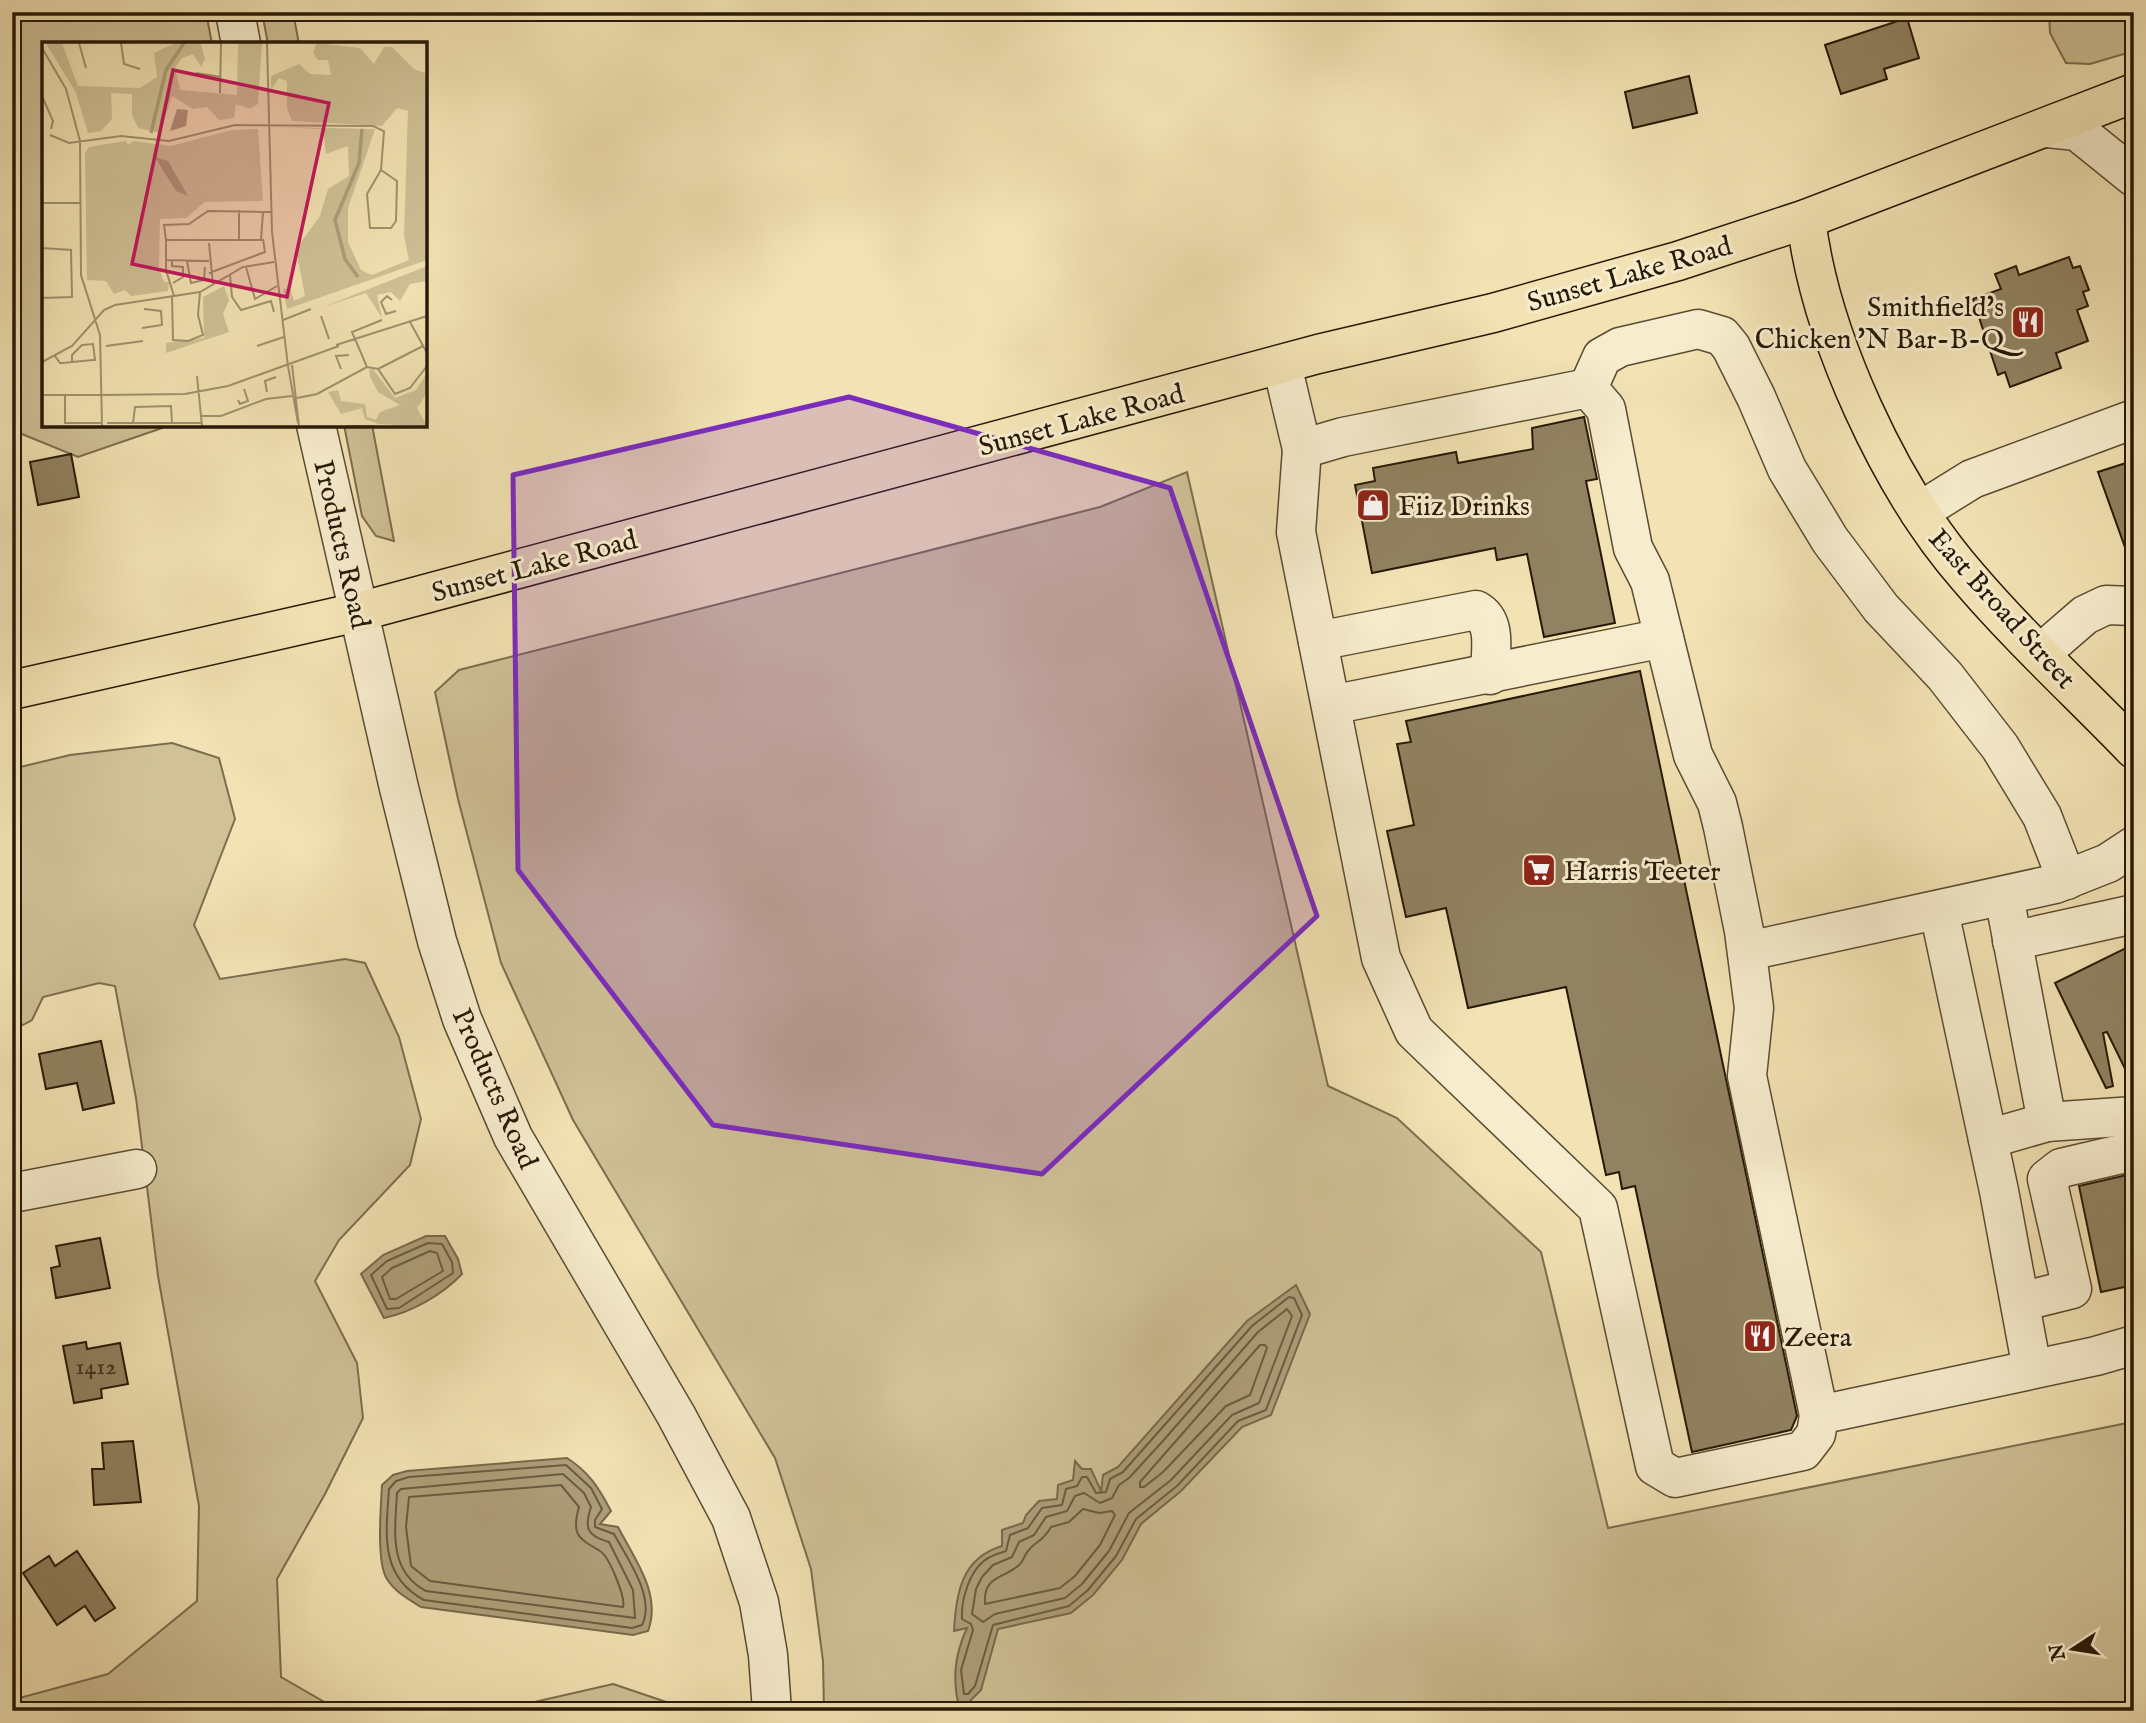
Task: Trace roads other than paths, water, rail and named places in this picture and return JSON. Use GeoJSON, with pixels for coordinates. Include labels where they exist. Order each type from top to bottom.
{"type":"FeatureCollection","features":[{"type":"Feature","properties":{"kind":"main road","name":"Sunset Lake Road"},"geometry":{"type":"LineString","coordinates":[[12,690],[150,662],[358,612],[1282,365],[1493,313],[1678,261],[1806,219],[2134,93]]}},
{"type":"Feature","properties":{"kind":"main road","name":"East Broad Street"},"geometry":{"type":"LineString","coordinates":[[1806,219],[1811,263],[1845,363],[1889,458],[1919,512],[1967,577],[2134,749]]}},
{"type":"Feature","properties":{"kind":"street"},"geometry":{"type":"LineString","coordinates":[[235,12],[241,42]]}},
{"type":"Feature","properties":{"kind":"street"},"geometry":{"type":"LineString","coordinates":[[2047,128],[2077,131],[2133,173]]}},
{"type":"Feature","properties":{"kind":"street"},"geometry":{"type":"LineString","coordinates":[[1588,388],[1602,357],[1609,351],[1698,329],[1722,336],[1756,397],[1787,469],[1830,540],[1881,608],[1945,676],[2000,747],[2042,816],[2067,880]]}},
{"type":"Feature","properties":{"kind":"street"},"geometry":{"type":"LineString","coordinates":[[1282,365],[1302,449],[1297,532],[1381,958],[1413,1031],[1598,1208],[1655,1466],[1675,1478],[1803,1451],[1816,1434],[1819,1415],[1747,1076],[1754,1008],[1748,951],[1717,803],[1693,755],[1650,581],[1633,548],[1606,409],[1588,388]]}},
{"type":"Feature","properties":{"kind":"street"},"geometry":{"type":"LineString","coordinates":[[1302,449],[1343,437],[1588,388]]}},
{"type":"Feature","properties":{"kind":"street"},"geometry":{"type":"LineString","coordinates":[[1919,512],[1972,479],[2134,419]]}},
{"type":"Feature","properties":{"kind":"street","name":"Products Road"},"geometry":{"type":"LineString","coordinates":[[316,427],[437,941],[462,1018],[513,1137],[676,1415],[731,1518],[759,1602],[768,1655],[772,1711]]}},
{"type":"Feature","properties":{"kind":"street"},"geometry":{"type":"LineString","coordinates":[[2040,654],[2085,615],[2106,605],[2134,606]]}},
{"type":"Feature","properties":{"kind":"street"},"geometry":{"type":"LineString","coordinates":[[1318,641],[1476,610],[1485,616],[1490,624],[1490,675]]}},
{"type":"Feature","properties":{"kind":"street"},"geometry":{"type":"LineString","coordinates":[[1331,705],[1664,638]]}},
{"type":"Feature","properties":{"kind":"street"},"geometry":{"type":"LineString","coordinates":[[1748,951],[1939,911],[2067,880],[2108,863],[2134,846]]}},
{"type":"Feature","properties":{"kind":"street"},"geometry":{"type":"LineString","coordinates":[[2004,896],[2047,1122]]}},
{"type":"Feature","properties":{"kind":"street"},"geometry":{"type":"LineString","coordinates":[[1939,911],[1999,1191],[2032,1368]]}},
{"type":"Feature","properties":{"kind":"street"},"geometry":{"type":"LineString","coordinates":[[2012,940],[2134,914]]}},
{"type":"Feature","properties":{"kind":"street"},"geometry":{"type":"LineString","coordinates":[[1988,1139],[2047,1122],[2134,1116]]}},
{"type":"Feature","properties":{"kind":"street"},"geometry":{"type":"LineString","coordinates":[[1999,1191],[2047,1179],[2061,1168],[2134,1151]]}},
{"type":"Feature","properties":{"kind":"street"},"geometry":{"type":"LineString","coordinates":[[12,1194],[138,1169]]}},
{"type":"Feature","properties":{"kind":"street"},"geometry":{"type":"LineString","coordinates":[[2020,1302],[2072,1289],[2047,1179]]}},
{"type":"Feature","properties":{"kind":"street"},"geometry":{"type":"LineString","coordinates":[[1819,1415],[2096,1356],[2134,1345]]}},
{"type":"Feature","properties":{"kind":"water"},"geometry":{"type":"Polygon","coordinates":[[[426,1236],[445,1236],[458,1259],[462,1274],[426,1302],[384,1318],[361,1274],[383,1255],[426,1236]]]}},
{"type":"Feature","properties":{"kind":"water"},"geometry":{"type":"Polygon","coordinates":[[[1296,1285],[1310,1314],[1271,1415],[1242,1427],[1181,1491],[1141,1524],[1122,1560],[1093,1595],[1071,1613],[998,1629],[981,1690],[960,1711],[956,1669],[959,1649],[967,1628],[954,1631],[960,1590],[970,1568],[989,1551],[1002,1546],[1002,1530],[1023,1523],[1026,1515],[1039,1501],[1057,1499],[1058,1485],[1073,1480],[1075,1461],[1082,1469],[1091,1469],[1101,1491],[1103,1475],[1118,1467],[1247,1321],[1296,1285]]]}},
{"type":"Feature","properties":{"kind":"water"},"geometry":{"type":"Polygon","coordinates":[[[567,1458],[593,1481],[611,1511],[600,1524],[618,1527],[638,1564],[649,1590],[651,1617],[648,1631],[633,1635],[421,1607],[390,1584],[381,1560],[380,1519],[382,1485],[393,1475],[407,1471],[567,1458]]]}},
{"type":"Feature","properties":{"kind":"place","name":"Smithfield's Chicken 'N Bar-B-Q"},"geometry":{"type":"Point","coordinates":[2028,322]}},
{"type":"Feature","properties":{"kind":"place","name":"Fiiz Drinks"},"geometry":{"type":"Point","coordinates":[1373,505]}},
{"type":"Feature","properties":{"kind":"place","name":"Harris Teeter"},"geometry":{"type":"Point","coordinates":[1539,870]}},
{"type":"Feature","properties":{"kind":"place","name":"Zeera"},"geometry":{"type":"Point","coordinates":[1760,1336]}}]}
